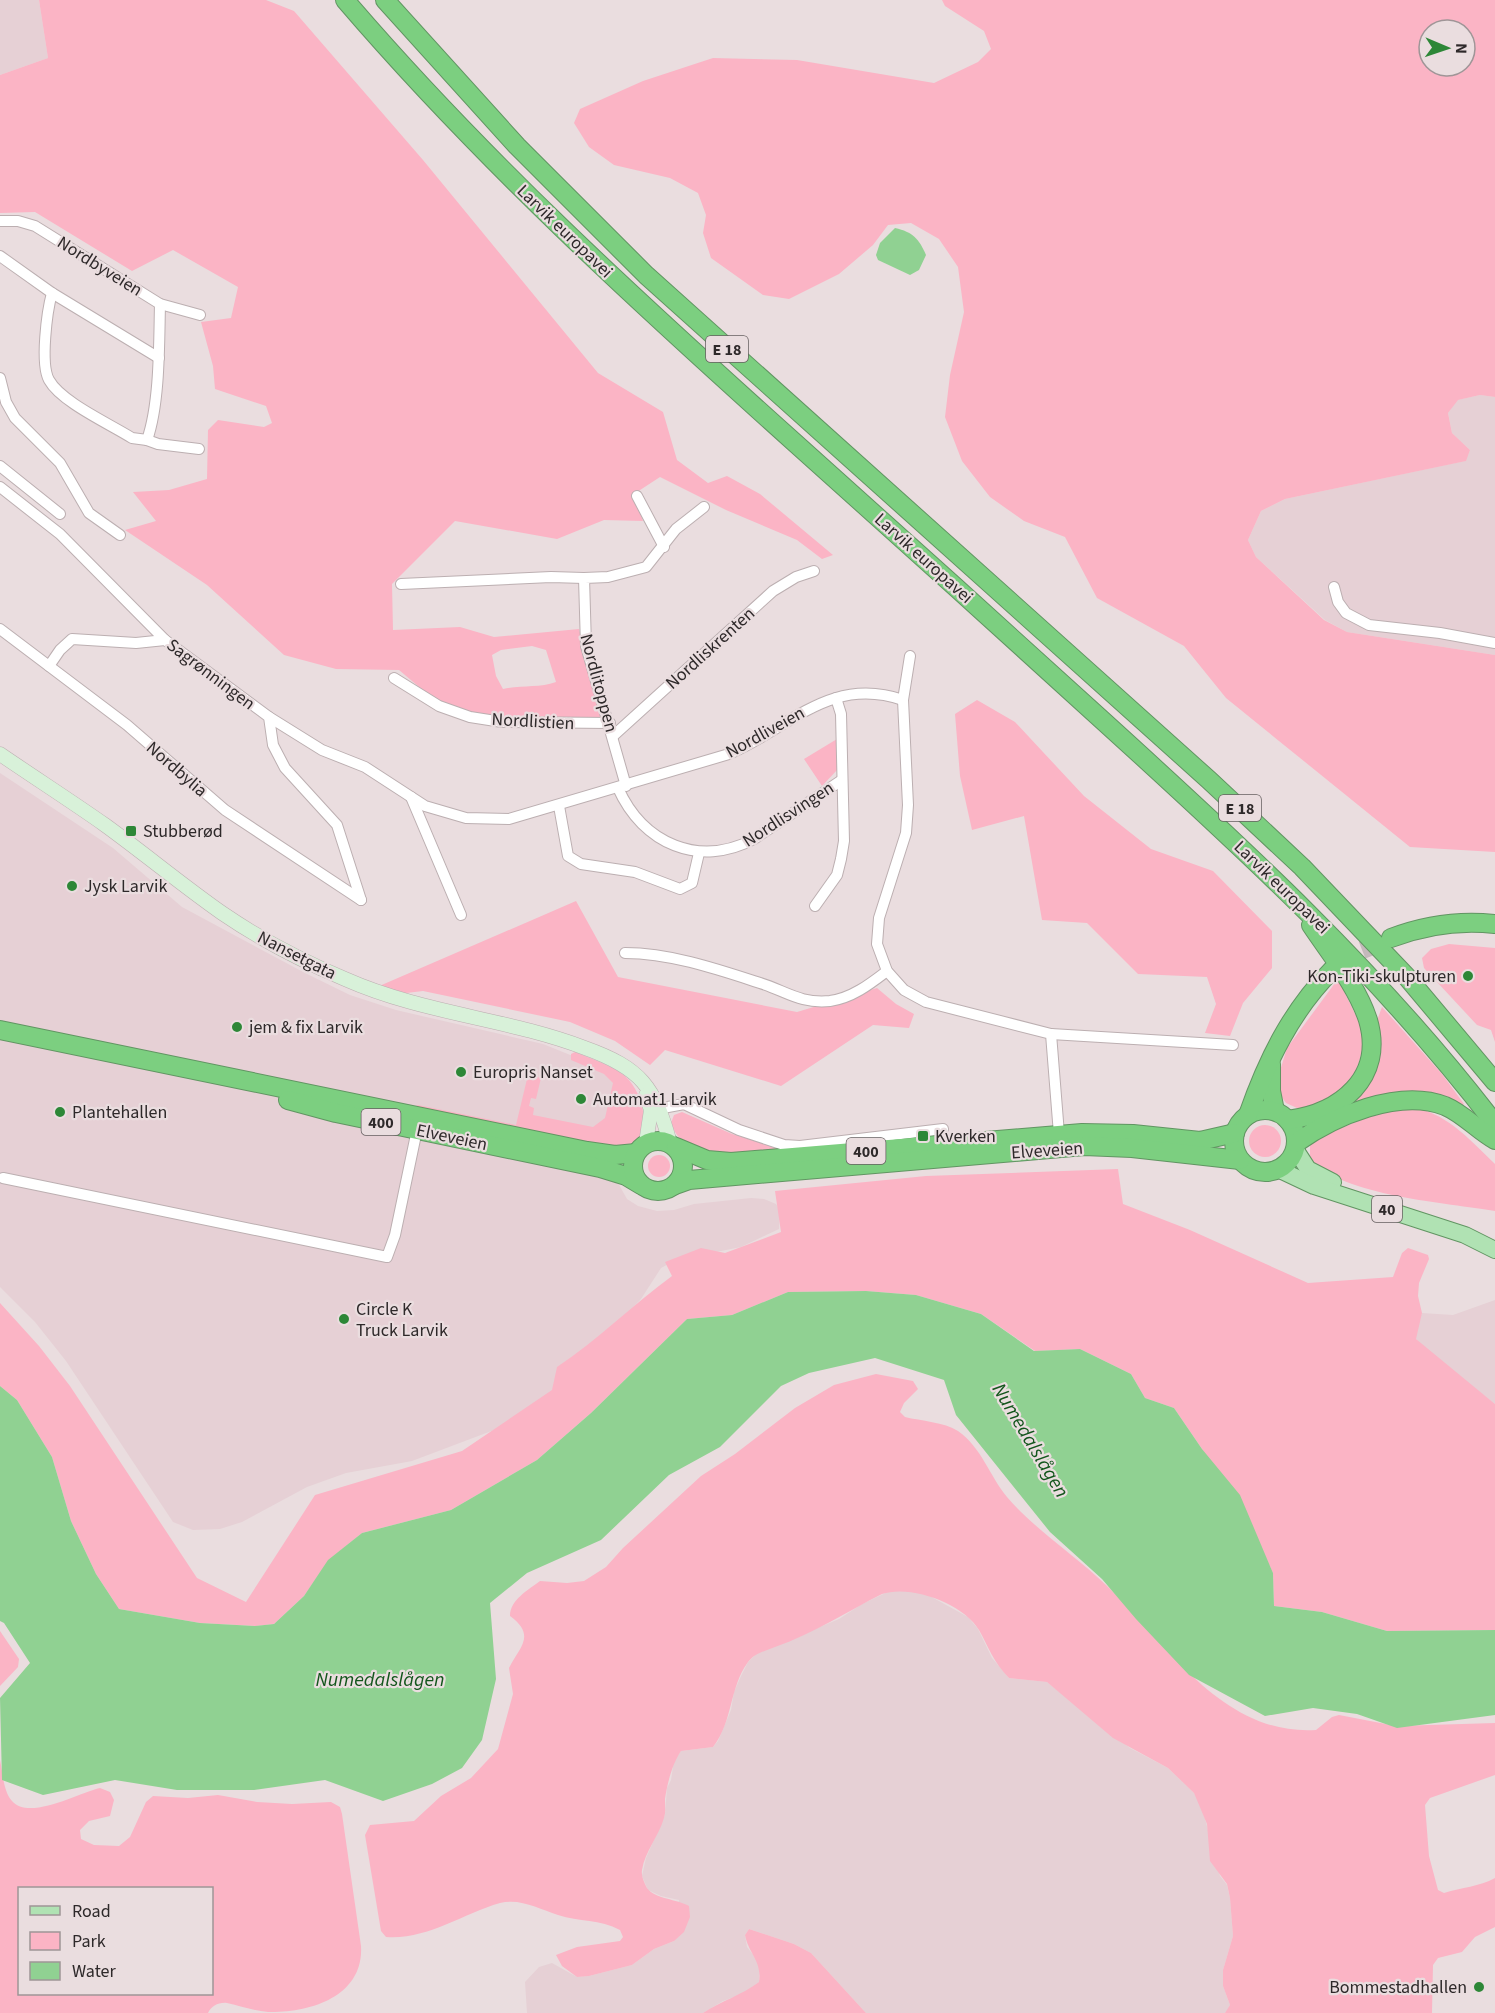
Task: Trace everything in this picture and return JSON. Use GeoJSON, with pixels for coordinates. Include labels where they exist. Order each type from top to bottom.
{"type":"FeatureCollection","features":[{"type":"Feature","properties":{"kind":"highway","name":"Larvik europavei"},"geometry":{"type":"LineString","coordinates":[[345,0],[489,157],[628,292],[1032,655],[1286,889],[1408,1017],[1495,1124]]}},
{"type":"Feature","properties":{"kind":"highway","name":"Larvik europavei"},"geometry":{"type":"LineString","coordinates":[[385,0],[517,146],[646,275],[1209,780],[1346,910],[1458,1035],[1495,1082]]}},
{"type":"Feature","properties":{"kind":"highway","name":"E 18"},"geometry":{"type":"LineString","coordinates":[[1281,1116],[1325,1112],[1344,1100],[1354,1090],[1366,1069],[1370,1041],[1368,1021],[1348,981],[1286,889]]}},
{"type":"Feature","properties":{"kind":"highway"},"geometry":{"type":"LineString","coordinates":[[1391,938],[1416,929],[1445,924],[1495,924]]}},
{"type":"Feature","properties":{"kind":"highway"},"geometry":{"type":"LineString","coordinates":[[1240,1160],[1235,1147],[1235,1133],[1248,1115],[1271,1059],[1293,1015],[1332,970]]}},
{"type":"Feature","properties":{"kind":"highway","name":"Elveveien"},"geometry":{"type":"LineString","coordinates":[[0,1030],[121,1056],[191,1068],[419,1123],[600,1168],[626,1176],[641,1185]]}},
{"type":"Feature","properties":{"kind":"highway","name":"E 18"},"geometry":{"type":"LineString","coordinates":[[1458,1035],[1495,1058]]}},
{"type":"Feature","properties":{"kind":"highway"},"geometry":{"type":"LineString","coordinates":[[1271,1059],[1271,1091],[1281,1116],[1295,1131],[1296,1146],[1292,1158],[1278,1170]]}},
{"type":"Feature","properties":{"kind":"highway"},"geometry":{"type":"LineString","coordinates":[[1296,1146],[1327,1124],[1375,1106],[1407,1099],[1446,1106],[1495,1140]]}},
{"type":"Feature","properties":{"kind":"highway"},"geometry":{"type":"LineString","coordinates":[[1248,1115],[1261,1110],[1281,1116]]}},
{"type":"Feature","properties":{"kind":"highway","name":"Elveveien"},"geometry":{"type":"LineString","coordinates":[[419,1123],[615,1155],[641,1148]]}},
{"type":"Feature","properties":{"kind":"highway","name":"Elveveien"},"geometry":{"type":"LineString","coordinates":[[673,1145],[707,1160],[731,1162],[1059,1134],[1112,1133],[1200,1141],[1235,1133]]}},
{"type":"Feature","properties":{"kind":"highway","name":"400"},"geometry":{"type":"LineString","coordinates":[[641,1148],[655,1140],[673,1145]]}},
{"type":"Feature","properties":{"kind":"highway"},"geometry":{"type":"LineString","coordinates":[[673,1145],[683,1161],[684,1170],[675,1185]]}},
{"type":"Feature","properties":{"kind":"highway","name":"Elveveien"},"geometry":{"type":"LineString","coordinates":[[675,1185],[708,1179],[1084,1146],[1132,1148],[1240,1160]]}},
{"type":"Feature","properties":{"kind":"highway"},"geometry":{"type":"LineString","coordinates":[[641,1148],[633,1170],[641,1185]]}},
{"type":"Feature","properties":{"kind":"highway","name":"400"},"geometry":{"type":"LineString","coordinates":[[1240,1160],[1253,1170],[1270,1172],[1278,1170]]}},
{"type":"Feature","properties":{"kind":"highway","name":"400"},"geometry":{"type":"LineString","coordinates":[[641,1185],[654,1191],[668,1190],[675,1185]]}},
{"type":"Feature","properties":{"kind":"main road","name":"Nansetgata"},"geometry":{"type":"LineString","coordinates":[[0,754],[106,826],[223,913],[304,961],[404,1002],[564,1040],[594,1051],[633,1073],[656,1109],[673,1145]]}},
{"type":"Feature","properties":{"kind":"main road"},"geometry":{"type":"LineString","coordinates":[[641,1148],[656,1109]]}},
{"type":"Feature","properties":{"kind":"main road","name":"40"},"geometry":{"type":"LineString","coordinates":[[1296,1146],[1308,1169],[1322,1179],[1469,1226],[1495,1238]]}},
{"type":"Feature","properties":{"kind":"main road","name":"40"},"geometry":{"type":"LineString","coordinates":[[1278,1170],[1314,1186],[1465,1235],[1495,1250]]}},
{"type":"Feature","properties":{"kind":"street","name":"Nordbyveien"},"geometry":{"type":"LineString","coordinates":[[0,221],[18,221],[35,226],[160,304],[200,315]]}},
{"type":"Feature","properties":{"kind":"street"},"geometry":{"type":"LineString","coordinates":[[0,256],[51,293],[159,358]]}},
{"type":"Feature","properties":{"kind":"street"},"geometry":{"type":"LineString","coordinates":[[51,293],[47,310],[46,370],[49,381],[60,393],[132,438],[158,444],[199,448]]}},
{"type":"Feature","properties":{"kind":"street"},"geometry":{"type":"LineString","coordinates":[[147,440],[159,358],[160,304]]}},
{"type":"Feature","properties":{"kind":"street"},"geometry":{"type":"LineString","coordinates":[[0,378],[6,402],[15,418],[60,463],[89,513],[120,535]]}},
{"type":"Feature","properties":{"kind":"street"},"geometry":{"type":"LineString","coordinates":[[0,466],[60,514]]}},
{"type":"Feature","properties":{"kind":"street","name":"Sagrønningen"},"geometry":{"type":"LineString","coordinates":[[0,487],[60,534],[165,640],[269,717],[273,745],[285,768],[337,825],[361,900]]}},
{"type":"Feature","properties":{"kind":"street"},"geometry":{"type":"LineString","coordinates":[[637,496],[664,547]]}},
{"type":"Feature","properties":{"kind":"street"},"geometry":{"type":"LineString","coordinates":[[401,584],[552,577],[608,577],[646,567],[676,529],[704,507]]}},
{"type":"Feature","properties":{"kind":"street","name":"Nordliskrenten"},"geometry":{"type":"LineString","coordinates":[[613,736],[773,591],[796,577],[814,571]]}},
{"type":"Feature","properties":{"kind":"street","name":"Nordlitoppen"},"geometry":{"type":"LineString","coordinates":[[584,578],[586,646],[610,723],[622,787]]}},
{"type":"Feature","properties":{"kind":"street"},"geometry":{"type":"LineString","coordinates":[[1334,587],[1338,602],[1346,613],[1369,625],[1431,632],[1495,643]]}},
{"type":"Feature","properties":{"kind":"street","name":"Nordbylia"},"geometry":{"type":"LineString","coordinates":[[0,629],[127,725],[225,810],[361,900]]}},
{"type":"Feature","properties":{"kind":"street"},"geometry":{"type":"LineString","coordinates":[[49,666],[60,650],[72,639],[136,643],[165,640]]}},
{"type":"Feature","properties":{"kind":"street"},"geometry":{"type":"LineString","coordinates":[[910,656],[903,700],[908,805],[906,833],[879,918],[877,944],[887,971],[904,990],[926,1002],[1051,1034],[1233,1046]]}},
{"type":"Feature","properties":{"kind":"street","name":"Nordlistien"},"geometry":{"type":"LineString","coordinates":[[394,678],[440,706],[470,717],[502,722],[610,723]]}},
{"type":"Feature","properties":{"kind":"street","name":"Nordliveien"},"geometry":{"type":"LineString","coordinates":[[269,717],[322,750],[365,767],[425,806],[466,818],[509,819],[729,754],[764,737],[804,710],[836,698],[873,692],[903,700]]}},
{"type":"Feature","properties":{"kind":"street","name":"Nordlisvingen"},"geometry":{"type":"LineString","coordinates":[[814,906],[837,875],[844,841],[841,714],[836,698]]}},
{"type":"Feature","properties":{"kind":"street","name":"Nordlisvingen"},"geometry":{"type":"LineString","coordinates":[[622,787],[639,823],[662,839],[699,852],[712,854],[741,846],[842,780]]}},
{"type":"Feature","properties":{"kind":"street"},"geometry":{"type":"LineString","coordinates":[[410,797],[461,915]]}},
{"type":"Feature","properties":{"kind":"street"},"geometry":{"type":"LineString","coordinates":[[559,806],[568,856],[581,864],[635,872],[680,889],[692,883],[699,852]]}},
{"type":"Feature","properties":{"kind":"street"},"geometry":{"type":"LineString","coordinates":[[625,953],[651,953],[762,983],[800,1000],[832,1001],[861,990],[887,971]]}},
{"type":"Feature","properties":{"kind":"street"},"geometry":{"type":"LineString","coordinates":[[1051,1034],[1059,1134]]}},
{"type":"Feature","properties":{"kind":"street"},"geometry":{"type":"LineString","coordinates":[[656,1109],[684,1104],[739,1130],[784,1145],[800,1146],[943,1129]]}},
{"type":"Feature","properties":{"kind":"street"},"geometry":{"type":"LineString","coordinates":[[3,1178],[387,1257],[395,1235],[419,1123]]}},
{"type":"Feature","properties":{"kind":"shaded area"},"geometry":{"type":"Polygon","coordinates":[[[0,0],[39,0],[48,58],[0,75],[0,0]]]}},
{"type":"Feature","properties":{"kind":"shaded area"},"geometry":{"type":"Polygon","coordinates":[[[1480,395],[1495,397],[1495,655],[1347,632],[1325,620],[1256,557],[1248,540],[1261,511],[1285,499],[1465,461],[1470,450],[1452,433],[1448,413],[1457,400],[1480,395]]]}},
{"type":"Feature","properties":{"kind":"shaded area"},"geometry":{"type":"Polygon","coordinates":[[[0,773],[113,848],[182,907],[350,995],[396,1010],[543,1044],[620,1075],[616,1145],[618,1183],[627,1199],[638,1206],[657,1211],[674,1210],[694,1204],[751,1198],[764,1199],[776,1204],[780,1210],[779,1229],[741,1247],[676,1260],[661,1268],[641,1299],[551,1394],[502,1427],[412,1461],[346,1473],[307,1487],[242,1522],[220,1529],[193,1530],[173,1522],[66,1361],[35,1322],[0,1287],[0,773]]]}},
{"type":"Feature","properties":{"kind":"shaded area"},"geometry":{"type":"Polygon","coordinates":[[[1495,1300],[1495,1404],[1425,1349],[1416,1339],[1415,1332],[1422,1313],[1453,1315],[1495,1300]]]}},
{"type":"Feature","properties":{"kind":"shaded area"},"geometry":{"type":"Polygon","coordinates":[[[892,1590],[911,1590],[928,1595],[968,1617],[978,1629],[992,1658],[1009,1678],[1047,1682],[1130,1748],[1168,1768],[1194,1793],[1202,1807],[1220,1876],[1227,1885],[1230,1898],[1233,1936],[1223,1970],[1223,1986],[1230,2005],[1228,2010],[1225,2013],[866,2013],[811,1953],[794,1944],[749,1929],[745,1935],[747,1947],[759,1962],[759,1982],[745,1993],[723,2001],[703,2013],[527,2013],[525,1982],[539,1967],[552,1963],[577,1977],[589,1976],[632,1965],[654,1949],[674,1941],[679,1900],[648,1890],[642,1876],[646,1858],[665,1815],[667,1788],[671,1780],[674,1760],[681,1751],[713,1747],[718,1741],[731,1710],[734,1692],[741,1676],[748,1662],[757,1653],[839,1619],[862,1604],[892,1590]]]}},
{"type":"Feature","properties":{"kind":"green space"},"geometry":{"type":"Polygon","coordinates":[[[39,0],[266,0],[294,11],[423,160],[598,373],[663,412],[677,460],[708,483],[727,476],[760,494],[833,555],[822,559],[797,540],[726,510],[660,477],[634,494],[643,521],[604,520],[557,539],[455,521],[392,584],[393,630],[460,627],[494,637],[579,629],[604,720],[479,717],[437,702],[399,670],[336,669],[284,655],[207,585],[125,530],[156,521],[133,492],[169,490],[207,479],[208,430],[218,420],[264,427],[272,423],[266,406],[215,389],[213,366],[201,322],[231,318],[238,287],[173,250],[132,271],[35,212],[0,213],[0,75],[48,58],[39,0]],[[532,646],[501,650],[492,655],[496,676],[503,689],[556,682],[546,650],[532,646]]]}},
{"type":"Feature","properties":{"kind":"green space"},"geometry":{"type":"Polygon","coordinates":[[[942,0],[1495,0],[1495,397],[1480,395],[1458,400],[1448,413],[1452,433],[1470,450],[1466,461],[1285,499],[1261,511],[1248,540],[1256,557],[1324,620],[1347,632],[1495,655],[1495,852],[1410,847],[1226,698],[1184,646],[1097,598],[1065,537],[1024,521],[990,497],[962,461],[945,417],[950,375],[964,312],[958,267],[939,239],[911,223],[888,225],[873,245],[839,274],[789,299],[763,295],[711,258],[703,233],[706,215],[698,193],[670,178],[614,165],[589,147],[574,123],[580,109],[643,81],[713,58],[797,60],[934,83],[978,62],[991,49],[984,31],[945,6],[942,0]]]}},
{"type":"Feature","properties":{"kind":"green space"},"geometry":{"type":"Polygon","coordinates":[[[977,700],[1015,722],[1084,796],[1151,849],[1213,871],[1272,931],[1272,968],[1243,1003],[1230,1036],[1205,1033],[1216,1004],[1207,977],[1138,974],[1087,923],[1042,920],[1024,816],[972,830],[960,776],[955,714],[977,700]]]}},
{"type":"Feature","properties":{"kind":"green space"},"geometry":{"type":"Polygon","coordinates":[[[837,739],[838,769],[822,786],[804,759],[837,739]]]}},
{"type":"Feature","properties":{"kind":"green space"},"geometry":{"type":"Polygon","coordinates":[[[576,901],[618,977],[797,1012],[877,988],[896,1004],[914,1014],[909,1028],[873,1025],[781,1086],[665,1050],[650,1065],[615,1041],[570,1022],[423,991],[398,994],[377,987],[576,901]]]}},
{"type":"Feature","properties":{"kind":"green space"},"geometry":{"type":"Polygon","coordinates":[[[1449,944],[1495,948],[1495,1042],[1491,1030],[1477,1025],[1424,968],[1422,958],[1431,949],[1449,944]]]}},
{"type":"Feature","properties":{"kind":"green space"},"geometry":{"type":"Polygon","coordinates":[[[1338,979],[1361,1026],[1363,1047],[1357,1071],[1343,1089],[1313,1108],[1297,1108],[1286,1103],[1278,1092],[1279,1074],[1287,1048],[1338,979]]]}},
{"type":"Feature","properties":{"kind":"green space"},"geometry":{"type":"Polygon","coordinates":[[[1382,1007],[1442,1074],[1464,1104],[1461,1107],[1438,1099],[1343,1113],[1382,1007]]]}},
{"type":"Feature","properties":{"kind":"green space"},"geometry":{"type":"Polygon","coordinates":[[[575,1052],[620,1072],[636,1090],[644,1118],[640,1136],[632,1145],[612,1149],[413,1107],[418,1105],[516,1125],[527,1079],[533,1076],[541,1078],[536,1099],[531,1098],[529,1106],[534,1108],[533,1115],[593,1127],[605,1118],[613,1083],[604,1074],[571,1060],[571,1054],[575,1052]]]}},
{"type":"Feature","properties":{"kind":"green space"},"geometry":{"type":"Polygon","coordinates":[[[1416,1108],[1449,1123],[1469,1138],[1495,1164],[1495,1211],[1424,1201],[1370,1190],[1325,1172],[1310,1159],[1310,1146],[1317,1138],[1378,1113],[1416,1108]]]}},
{"type":"Feature","properties":{"kind":"green space"},"geometry":{"type":"Polygon","coordinates":[[[682,1112],[732,1134],[779,1148],[780,1151],[734,1154],[702,1151],[689,1145],[678,1136],[671,1123],[674,1115],[682,1112]]]}},
{"type":"Feature","properties":{"kind":"green space"},"geometry":{"type":"Polygon","coordinates":[[[1265,1125],[1277,1129],[1281,1141],[1277,1153],[1265,1157],[1253,1153],[1249,1141],[1253,1129],[1265,1125]]]}},
{"type":"Feature","properties":{"kind":"green space"},"geometry":{"type":"Polygon","coordinates":[[[659,1155],[667,1158],[670,1166],[667,1174],[659,1177],[651,1174],[648,1166],[651,1158],[659,1155]]]}},
{"type":"Feature","properties":{"kind":"green space"},"geometry":{"type":"Polygon","coordinates":[[[1118,1169],[1123,1204],[1190,1230],[1308,1283],[1393,1277],[1402,1253],[1408,1248],[1428,1255],[1429,1259],[1419,1283],[1418,1296],[1422,1313],[1416,1339],[1495,1404],[1495,1630],[1387,1631],[1322,1612],[1274,1606],[1273,1573],[1261,1547],[1202,1449],[1174,1408],[1145,1398],[1131,1374],[1080,1349],[1035,1351],[981,1314],[916,1295],[866,1291],[788,1292],[732,1315],[687,1319],[591,1413],[537,1460],[451,1510],[362,1533],[329,1560],[304,1596],[274,1624],[256,1626],[200,1623],[119,1609],[96,1574],[71,1521],[52,1457],[17,1400],[0,1386],[0,1303],[39,1346],[70,1386],[197,1578],[246,1602],[315,1495],[462,1451],[552,1390],[557,1367],[672,1276],[665,1262],[701,1248],[725,1253],[781,1232],[775,1191],[926,1176],[1118,1169]]]}},
{"type":"Feature","properties":{"kind":"green space"},"geometry":{"type":"Polygon","coordinates":[[[876,1374],[913,1381],[918,1389],[904,1403],[900,1412],[905,1417],[932,1422],[958,1431],[973,1445],[1001,1489],[1017,1508],[1106,1585],[1198,1682],[1224,1702],[1252,1718],[1282,1728],[1316,1730],[1332,1717],[1339,1715],[1396,1726],[1495,1723],[1495,1775],[1430,1798],[1425,1805],[1429,1856],[1438,1890],[1444,1893],[1495,1878],[1495,1927],[1475,1937],[1462,1952],[1438,1958],[1433,1965],[1432,2013],[1225,2013],[1230,2005],[1223,1986],[1223,1970],[1233,1936],[1230,1898],[1227,1884],[1210,1861],[1207,1824],[1194,1793],[1168,1768],[1113,1738],[1047,1682],[1009,1678],[996,1661],[979,1630],[962,1612],[936,1598],[907,1592],[882,1594],[817,1629],[754,1656],[748,1662],[737,1683],[724,1727],[713,1747],[681,1751],[669,1781],[664,1818],[646,1856],[642,1872],[642,1877],[651,1892],[689,1906],[690,1917],[684,1932],[674,1941],[654,1949],[632,1965],[577,1977],[562,1966],[556,1955],[577,1947],[620,1941],[623,1937],[620,1930],[605,1924],[558,1915],[523,1903],[508,1902],[430,1930],[401,1937],[386,1937],[381,1931],[365,1835],[370,1825],[414,1821],[441,1796],[471,1778],[498,1749],[513,1694],[509,1668],[521,1648],[524,1636],[523,1630],[510,1616],[516,1600],[540,1581],[567,1583],[584,1581],[606,1567],[623,1548],[701,1476],[735,1454],[795,1408],[834,1385],[876,1374]]]}},
{"type":"Feature","properties":{"kind":"green space"},"geometry":{"type":"Polygon","coordinates":[[[0,1631],[19,1659],[18,1667],[0,1686],[0,1631]]]}},
{"type":"Feature","properties":{"kind":"green space"},"geometry":{"type":"Polygon","coordinates":[[[0,1760],[9,1797],[20,1806],[42,1807],[100,1788],[110,1792],[114,1800],[110,1816],[89,1821],[80,1830],[81,1839],[94,1845],[119,1846],[130,1837],[146,1802],[153,1796],[188,1798],[218,1795],[257,1802],[292,1804],[331,1802],[340,1807],[361,1946],[360,1963],[354,1978],[332,1998],[301,2009],[268,2012],[224,2003],[213,2006],[208,2013],[0,2013],[0,1760]]]}},
{"type":"Feature","properties":{"kind":"green space"},"geometry":{"type":"Polygon","coordinates":[[[749,1929],[794,1944],[811,1953],[866,2013],[703,2013],[759,1982],[759,1968],[745,1935],[749,1929]]]}},
{"type":"Feature","properties":{"kind":"water"},"geometry":{"type":"Polygon","coordinates":[[[895,228],[915,237],[926,255],[919,270],[910,275],[878,260],[876,255],[880,243],[895,228]]]}},
{"type":"Feature","properties":{"kind":"water","name":"Numedalslågen"},"geometry":{"type":"Polygon","coordinates":[[[866,1291],[916,1295],[981,1314],[1034,1351],[1080,1349],[1131,1374],[1145,1398],[1174,1408],[1202,1449],[1240,1495],[1273,1573],[1274,1606],[1322,1612],[1387,1631],[1495,1630],[1495,1715],[1397,1728],[1357,1714],[1313,1708],[1265,1716],[1189,1675],[1102,1579],[1050,1532],[956,1415],[944,1380],[875,1358],[809,1373],[781,1386],[720,1447],[669,1475],[601,1540],[527,1573],[490,1603],[496,1679],[482,1740],[462,1768],[432,1784],[383,1801],[325,1780],[254,1790],[177,1790],[115,1780],[43,1795],[2,1780],[0,1698],[30,1663],[4,1623],[0,1621],[0,1386],[17,1400],[52,1457],[71,1521],[96,1574],[119,1609],[200,1623],[255,1626],[274,1624],[304,1596],[328,1560],[362,1533],[451,1510],[537,1460],[591,1413],[687,1319],[732,1315],[788,1292],[866,1291]]]}},
{"type":"Feature","properties":{"kind":"tunnel"},"geometry":{"type":"LineString","coordinates":[[1339,964],[1360,951],[1390,939]]}},
{"type":"Feature","properties":{"kind":"place","name":"Stubberød"},"geometry":{"type":"Point","coordinates":[131,831]}},
{"type":"Feature","properties":{"kind":"place","name":"Jysk Larvik"},"geometry":{"type":"Point","coordinates":[72,886]}},
{"type":"Feature","properties":{"kind":"place","name":"Kon-Tiki-skulpturen"},"geometry":{"type":"Point","coordinates":[1468,976]}},
{"type":"Feature","properties":{"kind":"place","name":"jem & fix Larvik"},"geometry":{"type":"Point","coordinates":[237,1027]}},
{"type":"Feature","properties":{"kind":"place","name":"Europris Nanset"},"geometry":{"type":"Point","coordinates":[461,1072]}},
{"type":"Feature","properties":{"kind":"place","name":"Automat1 Larvik"},"geometry":{"type":"Point","coordinates":[581,1099]}},
{"type":"Feature","properties":{"kind":"place","name":"Plantehallen"},"geometry":{"type":"Point","coordinates":[60,1112]}},
{"type":"Feature","properties":{"kind":"place","name":"Kverken"},"geometry":{"type":"Point","coordinates":[923,1136]}},
{"type":"Feature","properties":{"kind":"place","name":"Circle K Truck Larvik"},"geometry":{"type":"Point","coordinates":[344,1319]}},
{"type":"Feature","properties":{"kind":"place","name":"Bommestadhallen"},"geometry":{"type":"Point","coordinates":[1479,1987]}}]}
